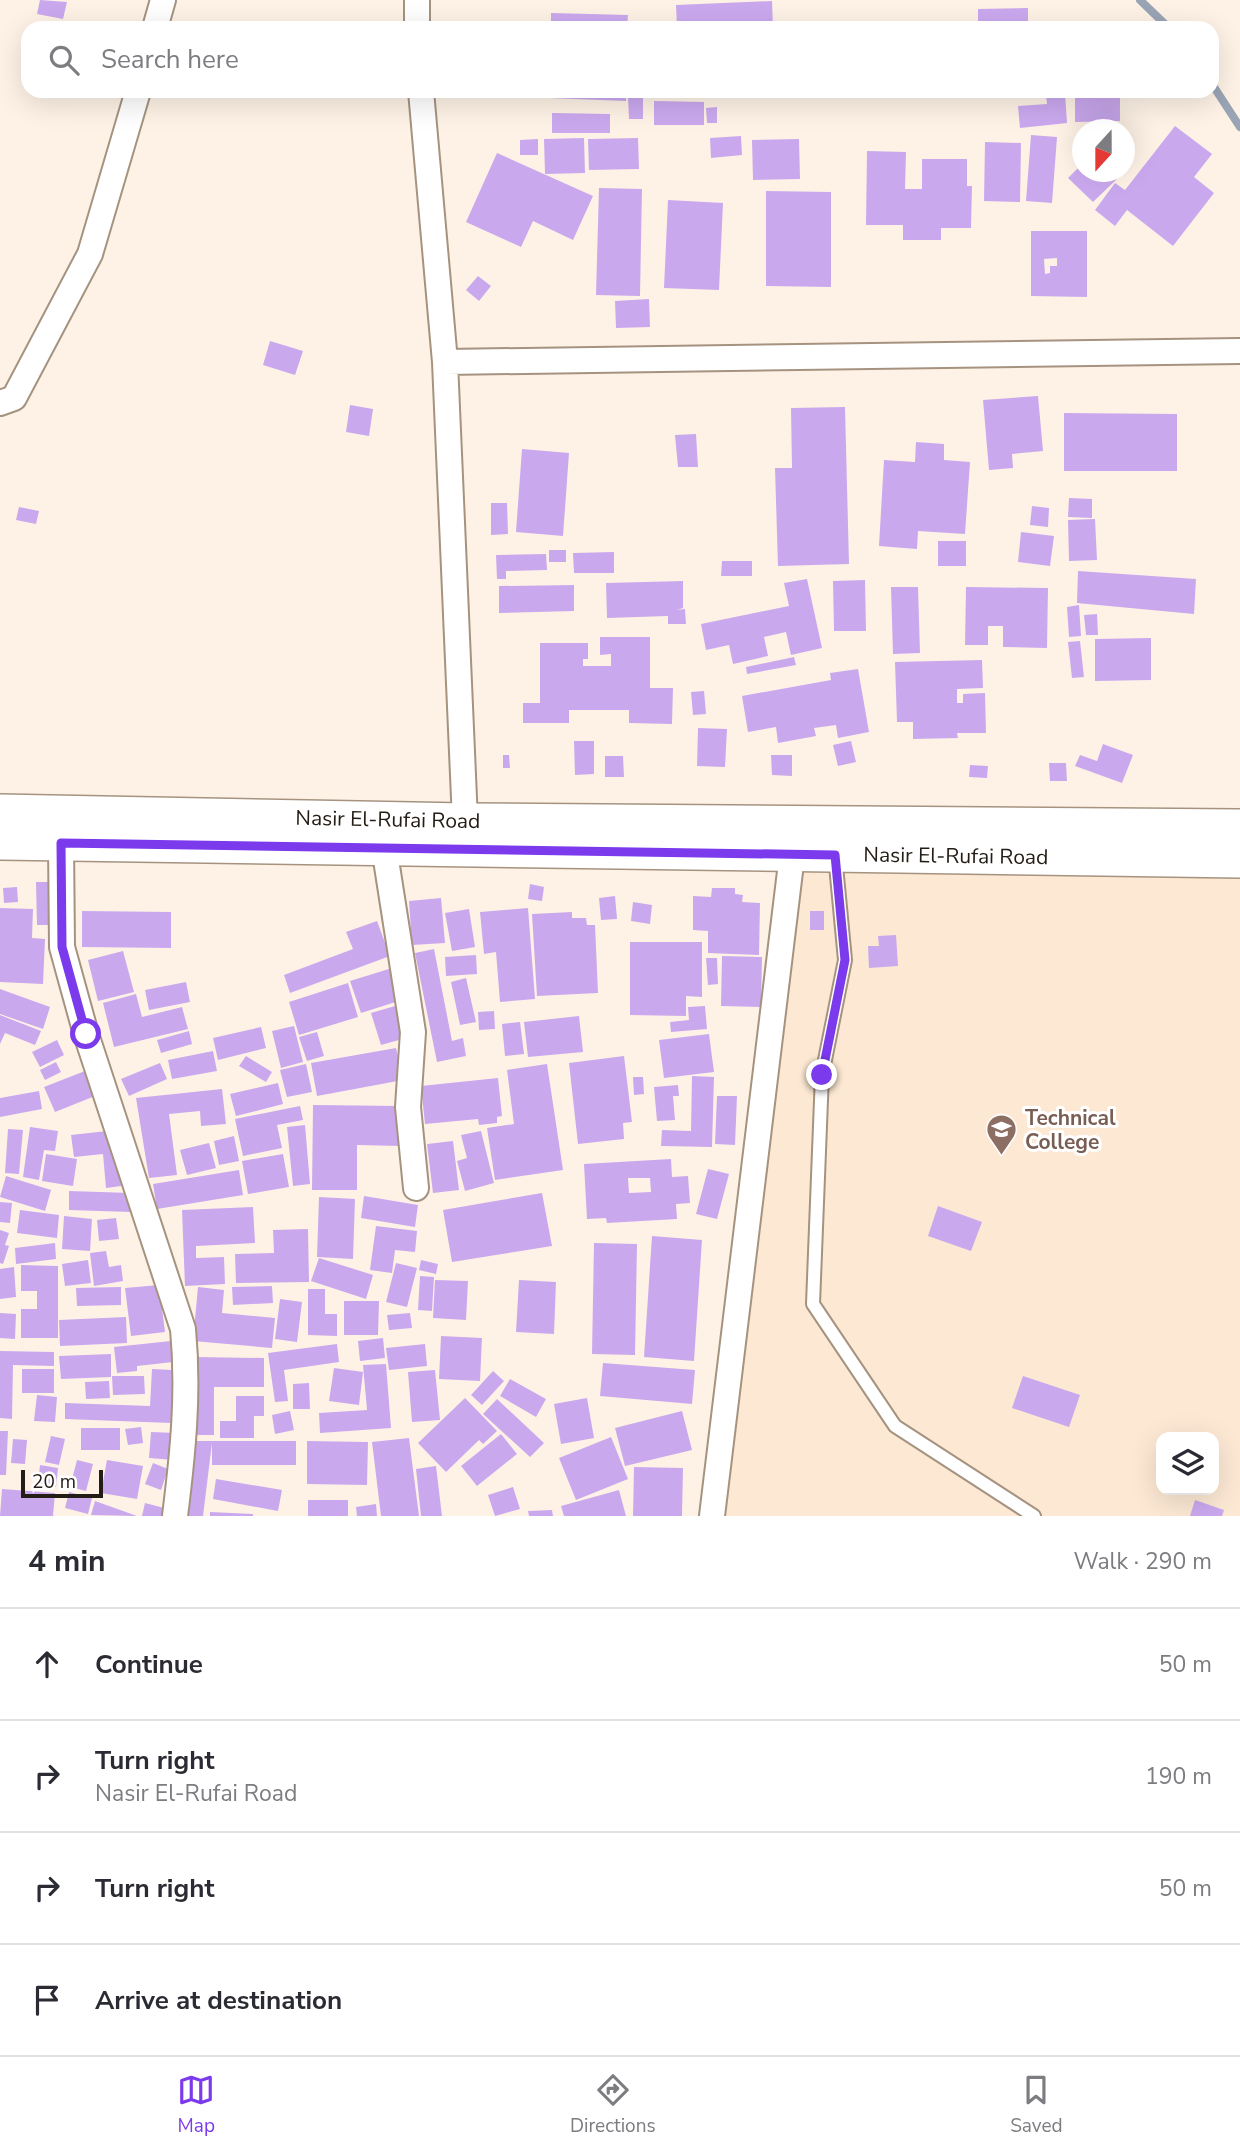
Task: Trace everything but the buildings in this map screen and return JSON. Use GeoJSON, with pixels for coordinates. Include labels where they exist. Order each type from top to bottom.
{"type":"FeatureCollection","features":[{"type":"Feature","properties":{"kind":"main road","name":"Nasir El-Rufai Road"},"geometry":{"type":"LineString","coordinates":[[0,812],[44,833],[384,847],[1240,860]]}},
{"type":"Feature","properties":{"kind":"main road","name":"Nasir El-Rufai Road"},"geometry":{"type":"LineString","coordinates":[[0,842],[44,833],[465,821],[1240,827]]}},
{"type":"Feature","properties":{"kind":"street"},"geometry":{"type":"LineString","coordinates":[[157,21],[163,0]]}},
{"type":"Feature","properties":{"kind":"street"},"geometry":{"type":"LineString","coordinates":[[416,0],[417,21]]}},
{"type":"Feature","properties":{"kind":"street"},"geometry":{"type":"LineString","coordinates":[[0,403],[13,398],[90,254],[136,98]]}},
{"type":"Feature","properties":{"kind":"street"},"geometry":{"type":"LineString","coordinates":[[422,98],[445,362],[465,821]]}},
{"type":"Feature","properties":{"kind":"street"},"geometry":{"type":"LineString","coordinates":[[445,362],[1240,351]]}},
{"type":"Feature","properties":{"kind":"street"},"geometry":{"type":"LineString","coordinates":[[44,833],[62,947],[86,1034],[183,1329],[187,1374],[186,1427],[175,1516]]}},
{"type":"Feature","properties":{"kind":"street"},"geometry":{"type":"LineString","coordinates":[[384,847],[413,1032],[408,1107],[416,1188]]}},
{"type":"Feature","properties":{"kind":"street"},"geometry":{"type":"LineString","coordinates":[[712,1516],[792,855]]}},
{"type":"Feature","properties":{"kind":"lane"},"geometry":{"type":"LineString","coordinates":[[835,855],[845,960],[822,1075],[813,1304],[895,1426],[1034,1516]]}},
{"type":"Feature","properties":{"kind":"shaded area","name":"Technical College"},"geometry":{"type":"Polygon","coordinates":[[[798,871],[1240,877],[1240,1516],[722,1516],[798,871]]]}},
{"type":"Feature","properties":{"kind":"waterway"},"geometry":{"type":"LineString","coordinates":[[1140,0],[1162,21]]}},
{"type":"Feature","properties":{"kind":"waterway"},"geometry":{"type":"LineString","coordinates":[[1219,95],[1240,127]]}},
{"type":"Feature","properties":{"kind":"place","name":"Technical College"},"geometry":{"type":"Point","coordinates":[1002,1157]}},
{"type":"Feature","properties":{"kind":"route"},"geometry":{"type":"LineString","coordinates":[[86,1034],[62,947],[61,843],[835,855],[840,884],[845,960],[822,1075]]}}]}
